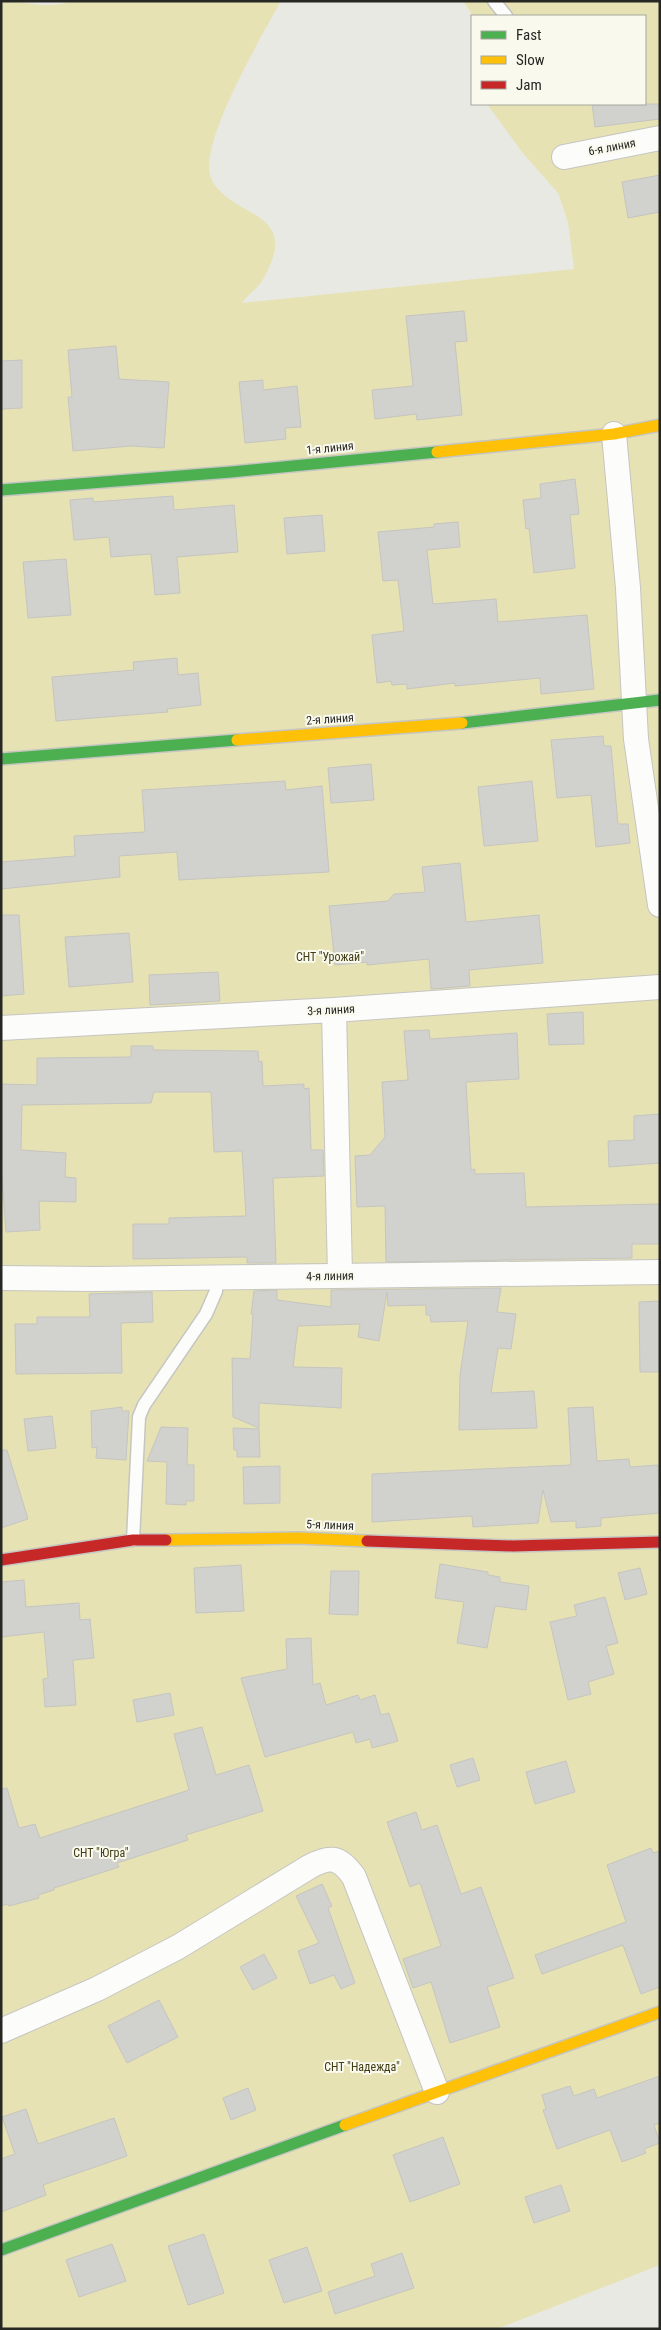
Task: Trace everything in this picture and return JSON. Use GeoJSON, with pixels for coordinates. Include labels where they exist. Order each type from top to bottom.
{"type":"FeatureCollection","features":[{"type":"Feature","properties":{"kind":"street","name":"6-я линия"},"geometry":{"type":"LineString","coordinates":[[564,157],[660,138]]}},
{"type":"Feature","properties":{"kind":"street","name":"1-я линия"},"geometry":{"type":"LineString","coordinates":[[1,490],[231,472],[614,434],[660,425]]}},
{"type":"Feature","properties":{"kind":"street"},"geometry":{"type":"LineString","coordinates":[[614,434],[628,588],[636,739],[660,905]]}},
{"type":"Feature","properties":{"kind":"street","name":"2-я линия"},"geometry":{"type":"LineString","coordinates":[[1,759],[483,721],[660,700]]}},
{"type":"Feature","properties":{"kind":"street","name":"3-я линия"},"geometry":{"type":"LineString","coordinates":[[1,1028],[334,1010],[660,987]]}},
{"type":"Feature","properties":{"kind":"street"},"geometry":{"type":"LineString","coordinates":[[334,1010],[340,1276]]}},
{"type":"Feature","properties":{"kind":"street","name":"4-я линия"},"geometry":{"type":"LineString","coordinates":[[1,1278],[217,1278],[660,1272]]}},
{"type":"Feature","properties":{"kind":"street","name":"5-я линия"},"geometry":{"type":"LineString","coordinates":[[1,1560],[133,1540],[298,1538],[513,1546],[660,1542]]}},
{"type":"Feature","properties":{"kind":"street"},"geometry":{"type":"LineString","coordinates":[[1,2031],[97,1989],[178,1947],[316,1863],[322,1860],[336,1860],[345,1865],[354,1877],[437,2092]]}},
{"type":"Feature","properties":{"kind":"street"},"geometry":{"type":"LineString","coordinates":[[1,2250],[139,2198],[660,2012]]}},
{"type":"Feature","properties":{"kind":"lane"},"geometry":{"type":"LineString","coordinates":[[494,1],[505,15]]}},
{"type":"Feature","properties":{"kind":"lane"},"geometry":{"type":"LineString","coordinates":[[133,1540],[139,1417],[144,1405],[212,1303],[217,1278]]}},
{"type":"Feature","properties":{"kind":"green space","name":"СНТ \"Урожай\""},"geometry":{"type":"Polygon","coordinates":[[[1,1],[54,5],[71,1],[281,1],[247,63],[222,116],[209,162],[211,178],[218,189],[228,198],[261,219],[274,236],[275,249],[268,269],[260,284],[242,303],[574,269],[568,222],[558,193],[522,152],[488,105],[646,105],[646,15],[472,15],[463,1],[660,1],[660,2265],[497,2329],[1,2329],[1,1]]]}},
{"type":"Feature","properties":{"kind":"building"},"geometry":{"type":"Polygon","coordinates":[[[660,104],[660,119],[595,127],[592,105],[660,104]]]}},
{"type":"Feature","properties":{"kind":"building"},"geometry":{"type":"Polygon","coordinates":[[[660,175],[660,212],[628,218],[622,182],[660,175]]]}},
{"type":"Feature","properties":{"kind":"building"},"geometry":{"type":"Polygon","coordinates":[[[464,311],[467,341],[455,342],[462,415],[417,420],[416,414],[375,419],[372,390],[413,386],[406,316],[464,311]]]}},
{"type":"Feature","properties":{"kind":"building"},"geometry":{"type":"Polygon","coordinates":[[[116,346],[119,379],[169,382],[164,448],[131,446],[73,451],[68,397],[72,397],[68,350],[116,346]]]}},
{"type":"Feature","properties":{"kind":"building"},"geometry":{"type":"Polygon","coordinates":[[[22,360],[22,408],[1,409],[1,361],[22,360]]]}},
{"type":"Feature","properties":{"kind":"building"},"geometry":{"type":"Polygon","coordinates":[[[263,380],[263,390],[297,386],[301,427],[285,428],[286,439],[245,443],[239,382],[263,380]]]}},
{"type":"Feature","properties":{"kind":"building"},"geometry":{"type":"Polygon","coordinates":[[[575,479],[579,514],[570,515],[575,568],[534,573],[529,528],[526,529],[523,500],[541,498],[540,484],[575,479]]]}},
{"type":"Feature","properties":{"kind":"building"},"geometry":{"type":"Polygon","coordinates":[[[173,496],[174,510],[234,505],[238,552],[177,557],[180,593],[155,595],[151,554],[111,557],[109,537],[74,540],[70,500],[93,498],[93,502],[173,496]]]}},
{"type":"Feature","properties":{"kind":"building"},"geometry":{"type":"Polygon","coordinates":[[[322,515],[325,551],[287,554],[284,518],[322,515]]]}},
{"type":"Feature","properties":{"kind":"building"},"geometry":{"type":"Polygon","coordinates":[[[458,522],[460,547],[427,550],[433,604],[496,599],[498,622],[587,615],[594,689],[541,694],[540,678],[455,686],[455,683],[407,689],[407,684],[392,685],[391,681],[377,683],[372,635],[404,631],[398,580],[383,581],[378,532],[434,527],[434,524],[458,522]]]}},
{"type":"Feature","properties":{"kind":"building"},"geometry":{"type":"Polygon","coordinates":[[[66,559],[71,615],[28,618],[23,562],[66,559]]]}},
{"type":"Feature","properties":{"kind":"building"},"geometry":{"type":"Polygon","coordinates":[[[177,658],[178,675],[198,673],[201,705],[167,709],[168,712],[56,721],[52,677],[134,670],[133,662],[177,658]]]}},
{"type":"Feature","properties":{"kind":"building"},"geometry":{"type":"Polygon","coordinates":[[[603,736],[604,746],[611,746],[618,824],[628,824],[630,843],[596,847],[591,795],[557,798],[551,740],[603,736]]]}},
{"type":"Feature","properties":{"kind":"building"},"geometry":{"type":"Polygon","coordinates":[[[371,764],[374,800],[331,803],[328,768],[371,764]]]}},
{"type":"Feature","properties":{"kind":"building"},"geometry":{"type":"Polygon","coordinates":[[[285,781],[286,790],[322,786],[329,872],[179,880],[177,852],[119,856],[120,877],[1,889],[1,862],[75,856],[74,836],[145,832],[142,790],[285,781]]]}},
{"type":"Feature","properties":{"kind":"building"},"geometry":{"type":"Polygon","coordinates":[[[532,781],[538,841],[484,846],[478,787],[532,781]]]}},
{"type":"Feature","properties":{"kind":"building"},"geometry":{"type":"Polygon","coordinates":[[[460,863],[466,922],[539,915],[543,963],[469,970],[470,986],[431,989],[429,959],[367,965],[367,962],[335,965],[329,906],[388,901],[394,894],[425,892],[422,867],[460,863]]]}},
{"type":"Feature","properties":{"kind":"building"},"geometry":{"type":"Polygon","coordinates":[[[1,915],[19,915],[24,994],[1,996],[1,915]]]}},
{"type":"Feature","properties":{"kind":"building"},"geometry":{"type":"Polygon","coordinates":[[[129,933],[133,982],[69,987],[65,937],[129,933]]]}},
{"type":"Feature","properties":{"kind":"building"},"geometry":{"type":"Polygon","coordinates":[[[218,972],[220,1001],[150,1005],[149,975],[218,972]]]}},
{"type":"Feature","properties":{"kind":"building"},"geometry":{"type":"Polygon","coordinates":[[[583,1012],[584,1044],[549,1045],[547,1014],[583,1012]]]}},
{"type":"Feature","properties":{"kind":"building"},"geometry":{"type":"Polygon","coordinates":[[[429,1030],[430,1039],[517,1033],[519,1079],[466,1082],[471,1170],[475,1169],[475,1174],[524,1173],[526,1207],[660,1204],[660,1244],[632,1244],[632,1258],[386,1262],[385,1206],[357,1207],[355,1156],[370,1155],[385,1137],[382,1082],[408,1080],[404,1031],[429,1030]]]}},
{"type":"Feature","properties":{"kind":"building"},"geometry":{"type":"Polygon","coordinates":[[[131,1046],[153,1046],[153,1050],[258,1051],[259,1062],[262,1061],[263,1086],[304,1084],[304,1089],[309,1088],[311,1150],[323,1150],[324,1176],[273,1178],[276,1263],[247,1263],[247,1257],[133,1259],[133,1224],[169,1224],[169,1218],[246,1216],[242,1151],[214,1152],[211,1092],[154,1092],[151,1103],[22,1105],[21,1150],[66,1153],[65,1177],[76,1178],[76,1202],[39,1201],[40,1230],[6,1232],[1,1165],[1,1084],[37,1085],[37,1058],[131,1057],[131,1046]]]}},
{"type":"Feature","properties":{"kind":"building"},"geometry":{"type":"Polygon","coordinates":[[[660,1114],[660,1163],[609,1167],[608,1141],[634,1140],[634,1116],[660,1114]]]}},
{"type":"Feature","properties":{"kind":"building"},"geometry":{"type":"Polygon","coordinates":[[[501,1288],[497,1312],[516,1314],[511,1349],[498,1348],[491,1393],[534,1391],[537,1428],[459,1430],[460,1375],[468,1321],[431,1322],[430,1315],[426,1315],[426,1305],[388,1306],[387,1292],[379,1341],[358,1337],[360,1324],[298,1326],[293,1367],[342,1368],[341,1408],[259,1403],[259,1428],[233,1417],[232,1358],[250,1359],[253,1314],[251,1314],[254,1291],[277,1290],[277,1300],[331,1307],[331,1290],[501,1288]]]}},
{"type":"Feature","properties":{"kind":"building"},"geometry":{"type":"Polygon","coordinates":[[[152,1292],[153,1322],[121,1323],[122,1373],[16,1374],[15,1324],[37,1324],[37,1317],[90,1317],[89,1294],[152,1292]]]}},
{"type":"Feature","properties":{"kind":"building"},"geometry":{"type":"Polygon","coordinates":[[[660,1301],[660,1372],[640,1372],[639,1302],[660,1301]]]}},
{"type":"Feature","properties":{"kind":"building"},"geometry":{"type":"Polygon","coordinates":[[[122,1407],[122,1411],[129,1411],[126,1460],[96,1458],[97,1447],[92,1448],[91,1411],[122,1407]]]}},
{"type":"Feature","properties":{"kind":"building"},"geometry":{"type":"Polygon","coordinates":[[[593,1407],[597,1461],[629,1459],[630,1467],[658,1465],[660,1513],[601,1518],[601,1526],[576,1528],[576,1521],[551,1522],[543,1490],[538,1523],[473,1527],[472,1516],[372,1522],[372,1474],[571,1465],[568,1408],[593,1407]]]}},
{"type":"Feature","properties":{"kind":"building"},"geometry":{"type":"Polygon","coordinates":[[[52,1416],[56,1448],[28,1451],[24,1419],[52,1416]]]}},
{"type":"Feature","properties":{"kind":"building"},"geometry":{"type":"Polygon","coordinates":[[[161,1427],[188,1428],[187,1465],[194,1465],[194,1501],[186,1501],[186,1505],[166,1504],[167,1462],[147,1461],[161,1427]]]}},
{"type":"Feature","properties":{"kind":"building"},"geometry":{"type":"Polygon","coordinates":[[[233,1428],[259,1429],[260,1457],[237,1457],[237,1450],[234,1450],[233,1428]]]}},
{"type":"Feature","properties":{"kind":"building"},"geometry":{"type":"Polygon","coordinates":[[[1,1450],[7,1450],[28,1519],[1,1528],[1,1450]]]}},
{"type":"Feature","properties":{"kind":"building"},"geometry":{"type":"Polygon","coordinates":[[[280,1466],[280,1503],[244,1504],[243,1467],[280,1466]]]}},
{"type":"Feature","properties":{"kind":"building"},"geometry":{"type":"Polygon","coordinates":[[[440,1564],[488,1572],[488,1575],[500,1577],[500,1582],[529,1586],[526,1610],[495,1606],[487,1648],[457,1643],[464,1602],[435,1598],[440,1564]]]}},
{"type":"Feature","properties":{"kind":"building"},"geometry":{"type":"Polygon","coordinates":[[[241,1565],[244,1611],[196,1613],[194,1568],[241,1565]]]}},
{"type":"Feature","properties":{"kind":"building"},"geometry":{"type":"Polygon","coordinates":[[[640,1568],[647,1594],[625,1600],[618,1573],[640,1568]]]}},
{"type":"Feature","properties":{"kind":"building"},"geometry":{"type":"Polygon","coordinates":[[[331,1571],[359,1571],[358,1615],[329,1614],[331,1571]]]}},
{"type":"Feature","properties":{"kind":"building"},"geometry":{"type":"Polygon","coordinates":[[[24,1580],[26,1607],[79,1603],[80,1620],[90,1619],[94,1658],[73,1660],[76,1705],[45,1707],[43,1679],[48,1678],[44,1632],[1,1637],[1,1582],[24,1580]]]}},
{"type":"Feature","properties":{"kind":"building"},"geometry":{"type":"Polygon","coordinates":[[[605,1597],[618,1643],[606,1646],[614,1674],[588,1682],[591,1694],[568,1700],[550,1622],[577,1616],[574,1605],[605,1597]]]}},
{"type":"Feature","properties":{"kind":"building"},"geometry":{"type":"Polygon","coordinates":[[[311,1638],[313,1685],[320,1683],[326,1705],[358,1695],[360,1700],[375,1695],[381,1715],[389,1713],[398,1741],[372,1748],[370,1739],[356,1743],[353,1732],[265,1757],[241,1678],[287,1669],[286,1639],[311,1638]]]}},
{"type":"Feature","properties":{"kind":"building"},"geometry":{"type":"Polygon","coordinates":[[[170,1693],[174,1715],[137,1722],[133,1700],[170,1693]]]}},
{"type":"Feature","properties":{"kind":"building"},"geometry":{"type":"Polygon","coordinates":[[[202,1727],[216,1775],[249,1765],[263,1811],[186,1835],[188,1840],[117,1863],[119,1867],[54,1888],[54,1890],[38,1895],[39,1898],[9,1906],[8,1904],[1,1906],[1,1789],[7,1788],[19,1828],[35,1824],[40,1838],[189,1790],[174,1734],[202,1727]]]}},
{"type":"Feature","properties":{"kind":"building"},"geometry":{"type":"Polygon","coordinates":[[[473,1758],[480,1780],[457,1787],[450,1765],[473,1758]]]}},
{"type":"Feature","properties":{"kind":"building"},"geometry":{"type":"Polygon","coordinates":[[[566,1761],[575,1792],[535,1804],[526,1772],[566,1761]]]}},
{"type":"Feature","properties":{"kind":"building"},"geometry":{"type":"Polygon","coordinates":[[[416,1812],[422,1830],[437,1825],[461,1894],[481,1887],[514,1978],[487,1987],[500,2027],[450,2043],[431,1982],[413,1988],[403,1959],[441,1946],[420,1883],[410,1887],[387,1822],[416,1812]]]}},
{"type":"Feature","properties":{"kind":"building"},"geometry":{"type":"Polygon","coordinates":[[[651,1848],[653,1853],[660,1851],[660,1987],[641,1994],[623,1945],[542,1974],[535,1955],[626,1922],[607,1865],[651,1848]]]}},
{"type":"Feature","properties":{"kind":"building"},"geometry":{"type":"Polygon","coordinates":[[[322,1884],[332,1906],[328,1908],[355,1983],[341,1989],[334,1975],[310,1984],[298,1951],[319,1943],[296,1896],[322,1884]]]}},
{"type":"Feature","properties":{"kind":"building"},"geometry":{"type":"Polygon","coordinates":[[[264,1954],[277,1978],[253,1990],[240,1967],[264,1954]]]}},
{"type":"Feature","properties":{"kind":"building"},"geometry":{"type":"Polygon","coordinates":[[[159,2000],[178,2037],[127,2063],[108,2026],[159,2000]]]}},
{"type":"Feature","properties":{"kind":"building"},"geometry":{"type":"Polygon","coordinates":[[[660,2076],[660,2123],[654,2125],[660,2143],[644,2149],[646,2153],[622,2162],[610,2130],[557,2149],[543,2110],[546,2109],[542,2095],[570,2086],[574,2096],[594,2089],[597,2098],[660,2076]]]}},
{"type":"Feature","properties":{"kind":"building"},"geometry":{"type":"Polygon","coordinates":[[[248,2088],[256,2110],[231,2120],[223,2098],[248,2088]]]}},
{"type":"Feature","properties":{"kind":"building"},"geometry":{"type":"Polygon","coordinates":[[[26,2109],[38,2144],[114,2118],[127,2156],[43,2185],[46,2195],[1,2212],[1,2159],[15,2154],[2,2117],[26,2109]]]}},
{"type":"Feature","properties":{"kind":"building"},"geometry":{"type":"Polygon","coordinates":[[[443,2137],[460,2184],[410,2202],[393,2155],[443,2137]]]}},
{"type":"Feature","properties":{"kind":"building"},"geometry":{"type":"Polygon","coordinates":[[[561,2185],[570,2211],[534,2223],[525,2197],[561,2185]]]}},
{"type":"Feature","properties":{"kind":"building"},"geometry":{"type":"Polygon","coordinates":[[[204,2234],[224,2293],[188,2305],[168,2246],[204,2234]]]}},
{"type":"Feature","properties":{"kind":"building"},"geometry":{"type":"Polygon","coordinates":[[[112,2244],[126,2281],[79,2297],[66,2260],[112,2244]]]}},
{"type":"Feature","properties":{"kind":"building"},"geometry":{"type":"Polygon","coordinates":[[[307,2247],[322,2291],[284,2303],[269,2260],[307,2247]]]}},
{"type":"Feature","properties":{"kind":"building"},"geometry":{"type":"Polygon","coordinates":[[[402,2253],[414,2288],[335,2314],[328,2292],[375,2276],[371,2264],[402,2253]]]}},
{"type":"Feature","properties":{"kind":"traffic: fast"},"geometry":{"type":"LineString","coordinates":[[1,490],[231,472],[437,452]]}},
{"type":"Feature","properties":{"kind":"traffic: fast"},"geometry":{"type":"LineString","coordinates":[[462,723],[660,700]]}},
{"type":"Feature","properties":{"kind":"traffic: fast"},"geometry":{"type":"LineString","coordinates":[[1,759],[237,740]]}},
{"type":"Feature","properties":{"kind":"traffic: fast"},"geometry":{"type":"LineString","coordinates":[[1,2250],[345,2125]]}},
{"type":"Feature","properties":{"kind":"traffic: slow"},"geometry":{"type":"LineString","coordinates":[[437,452],[614,434],[660,425]]}},
{"type":"Feature","properties":{"kind":"traffic: slow"},"geometry":{"type":"LineString","coordinates":[[237,740],[462,723]]}},
{"type":"Feature","properties":{"kind":"traffic: slow"},"geometry":{"type":"LineString","coordinates":[[166,1540],[298,1538],[367,1541]]}},
{"type":"Feature","properties":{"kind":"traffic: slow"},"geometry":{"type":"LineString","coordinates":[[345,2125],[660,2012]]}},
{"type":"Feature","properties":{"kind":"traffic: jam"},"geometry":{"type":"LineString","coordinates":[[1,1560],[133,1540],[166,1540]]}},
{"type":"Feature","properties":{"kind":"traffic: jam"},"geometry":{"type":"LineString","coordinates":[[367,1541],[513,1546],[660,1542]]}},
{"type":"Feature","properties":{"kind":"park label","name":"СНТ \"Югра\""},"geometry":{"type":"Point","coordinates":[101,1853]}},
{"type":"Feature","properties":{"kind":"park label","name":"СНТ \"Надежда\""},"geometry":{"type":"Point","coordinates":[362,2067]}}]}
